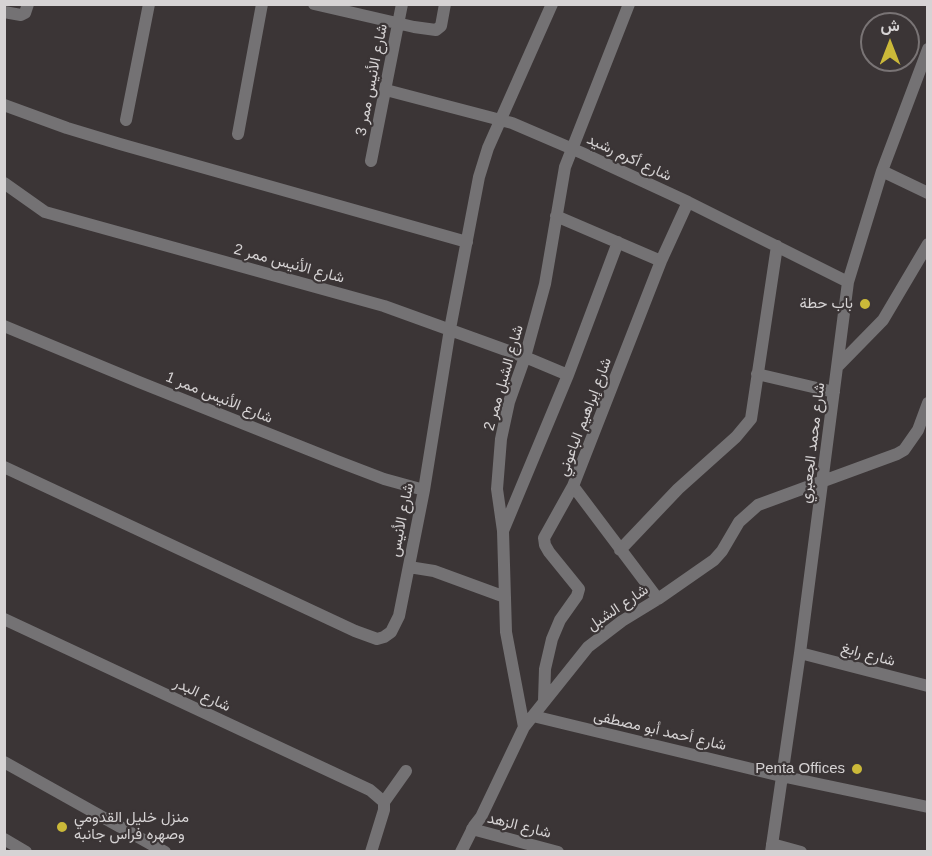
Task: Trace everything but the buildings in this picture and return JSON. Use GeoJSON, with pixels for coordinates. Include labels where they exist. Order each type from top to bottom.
{"type":"FeatureCollection","features":[{"type":"Feature","properties":{"kind":"street"},"geometry":{"type":"LineString","coordinates":[[4,12],[21,15],[25,13],[28,4]]}},
{"type":"Feature","properties":{"kind":"street"},"geometry":{"type":"LineString","coordinates":[[126,120],[149,4]]}},
{"type":"Feature","properties":{"kind":"street"},"geometry":{"type":"LineString","coordinates":[[238,135],[262,4]]}},
{"type":"Feature","properties":{"kind":"street"},"geometry":{"type":"LineString","coordinates":[[314,4],[424,29],[439,29],[445,4]]}},
{"type":"Feature","properties":{"kind":"street","name":"شارع الأنيس ممر 3"},"geometry":{"type":"LineString","coordinates":[[371,161],[402,4]]}},
{"type":"Feature","properties":{"kind":"street","name":"شارع الأنيس"},"geometry":{"type":"LineString","coordinates":[[4,467],[367,636],[377,639],[391,632],[396,624],[424,490],[450,329],[479,177],[500,119],[552,4]]}},
{"type":"Feature","properties":{"kind":"street","name":"شارع الشبل ممر 2"},"geometry":{"type":"LineString","coordinates":[[524,727],[508,651],[503,531],[497,489],[501,439],[509,402],[525,357],[545,284],[561,184],[571,148],[629,4]]}},
{"type":"Feature","properties":{"kind":"street","name":"شارع محمد الجعبري"},"geometry":{"type":"LineString","coordinates":[[772,848],[823,482],[848,282],[882,171],[927,49]]}},
{"type":"Feature","properties":{"kind":"street","name":"شارع أكرم رشيد"},"geometry":{"type":"LineString","coordinates":[[386,90],[500,119],[571,148],[688,202],[848,282]]}},
{"type":"Feature","properties":{"kind":"street"},"geometry":{"type":"LineString","coordinates":[[4,105],[120,144],[468,242]]}},
{"type":"Feature","properties":{"kind":"street"},"geometry":{"type":"LineString","coordinates":[[882,171],[927,193]]}},
{"type":"Feature","properties":{"kind":"street","name":"شارع الأنيس ممر 2"},"geometry":{"type":"LineString","coordinates":[[4,183],[45,212],[384,306],[568,375]]}},
{"type":"Feature","properties":{"kind":"street","name":"شارع إبراهيم الباعوني"},"geometry":{"type":"LineString","coordinates":[[658,599],[573,486],[662,261],[688,202]]}},
{"type":"Feature","properties":{"kind":"street"},"geometry":{"type":"LineString","coordinates":[[556,216],[662,261]]}},
{"type":"Feature","properties":{"kind":"street"},"geometry":{"type":"LineString","coordinates":[[503,531],[568,375],[618,242]]}},
{"type":"Feature","properties":{"kind":"street"},"geometry":{"type":"LineString","coordinates":[[837,367],[883,320],[927,244]]}},
{"type":"Feature","properties":{"kind":"street"},"geometry":{"type":"LineString","coordinates":[[620,550],[678,489],[736,437],[751,419],[777,246]]}},
{"type":"Feature","properties":{"kind":"street","name":"شارع الأنيس ممر 1"},"geometry":{"type":"LineString","coordinates":[[4,326],[384,479],[424,490]]}},
{"type":"Feature","properties":{"kind":"street"},"geometry":{"type":"LineString","coordinates":[[757,374],[834,392]]}},
{"type":"Feature","properties":{"kind":"street","name":"شارع الشبل"},"geometry":{"type":"LineString","coordinates":[[476,830],[524,727],[588,647],[621,621],[658,599],[714,560],[749,511],[765,502],[904,450],[918,430],[927,403]]}},
{"type":"Feature","properties":{"kind":"street"},"geometry":{"type":"LineString","coordinates":[[544,701],[545,669],[550,646],[560,620],[577,596],[579,589],[549,552],[544,538],[573,486]]}},
{"type":"Feature","properties":{"kind":"street"},"geometry":{"type":"LineString","coordinates":[[409,567],[434,571],[505,597]]}},
{"type":"Feature","properties":{"kind":"street","name":"شارع البدر"},"geometry":{"type":"LineString","coordinates":[[4,619],[370,790],[384,802]]}},
{"type":"Feature","properties":{"kind":"street","name":"شارع رابغ"},"geometry":{"type":"LineString","coordinates":[[800,653],[927,686]]}},
{"type":"Feature","properties":{"kind":"street","name":"شارع أحمد أبو مصطفى"},"geometry":{"type":"LineString","coordinates":[[533,716],[781,776],[927,807]]}},
{"type":"Feature","properties":{"kind":"street"},"geometry":{"type":"LineString","coordinates":[[4,762],[165,852]]}},
{"type":"Feature","properties":{"kind":"street"},"geometry":{"type":"LineString","coordinates":[[371,852],[382,819],[384,802],[406,771]]}},
{"type":"Feature","properties":{"kind":"street"},"geometry":{"type":"LineString","coordinates":[[461,852],[476,830]]}},
{"type":"Feature","properties":{"kind":"street"},"geometry":{"type":"LineString","coordinates":[[470,852],[476,830]]}},
{"type":"Feature","properties":{"kind":"street","name":"شارع الزهد"},"geometry":{"type":"LineString","coordinates":[[476,830],[558,852]]}},
{"type":"Feature","properties":{"kind":"street"},"geometry":{"type":"LineString","coordinates":[[10,845],[26,852]]}},
{"type":"Feature","properties":{"kind":"street"},"geometry":{"type":"LineString","coordinates":[[772,848],[801,852]]}},
{"type":"Feature","properties":{"kind":"place","name":"باب حطة"},"geometry":{"type":"Point","coordinates":[865,304]}},
{"type":"Feature","properties":{"kind":"place","name":"Penta Offices"},"geometry":{"type":"Point","coordinates":[857,769]}},
{"type":"Feature","properties":{"kind":"place","name":"منزل خليل القدومي وصهره فراس جانبه"},"geometry":{"type":"Point","coordinates":[62,827]}}]}
